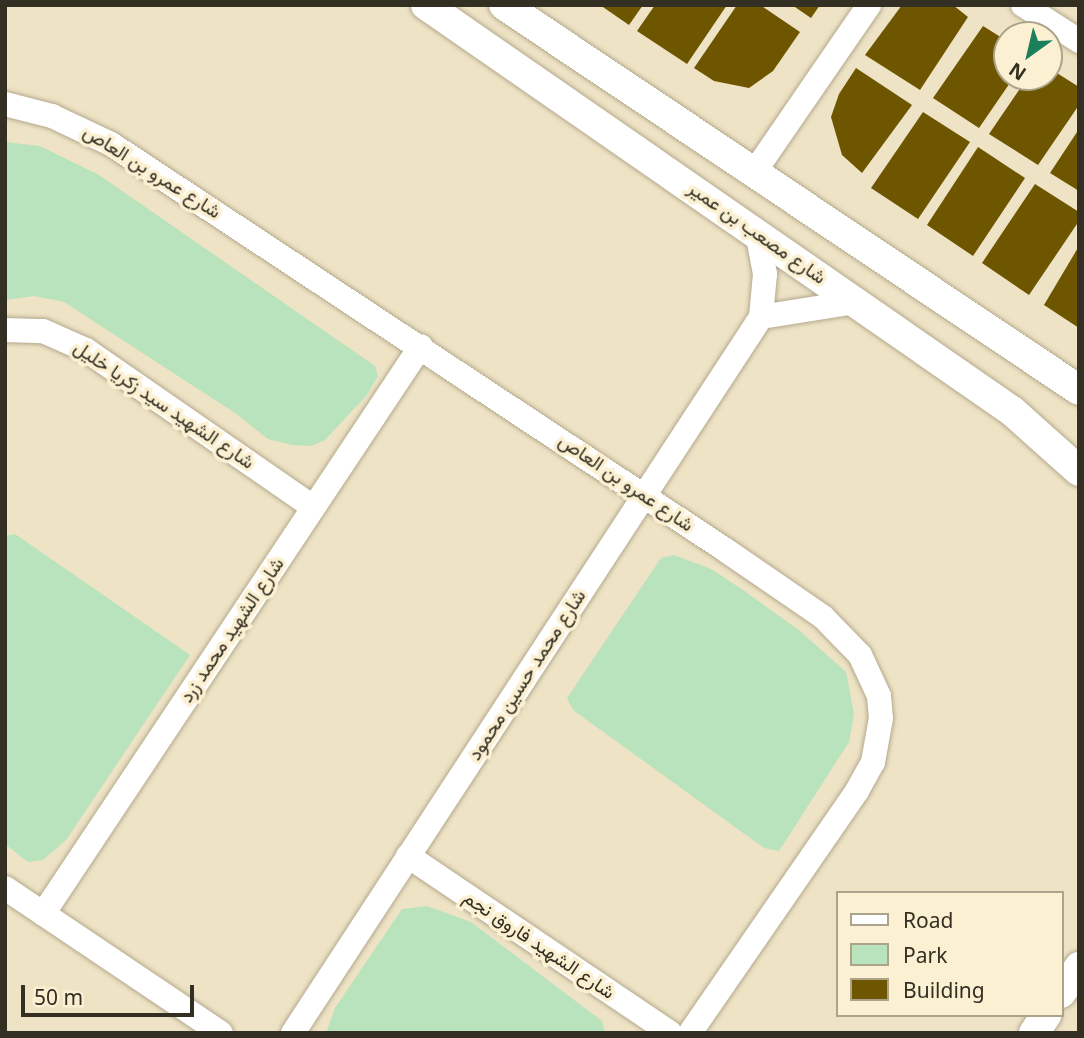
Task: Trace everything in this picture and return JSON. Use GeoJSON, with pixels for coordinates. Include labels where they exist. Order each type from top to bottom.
{"type":"FeatureCollection","features":[{"type":"Feature","properties":{"kind":"street","name":"شارع مصعب بن عمير"},"geometry":{"type":"LineString","coordinates":[[426,5],[1012,411],[1079,471]]}},
{"type":"Feature","properties":{"kind":"street"},"geometry":{"type":"LineString","coordinates":[[504,5],[1079,390]]}},
{"type":"Feature","properties":{"kind":"street"},"geometry":{"type":"LineString","coordinates":[[753,174],[869,5]]}},
{"type":"Feature","properties":{"kind":"street"},"geometry":{"type":"LineString","coordinates":[[1023,5],[1079,41]]}},
{"type":"Feature","properties":{"kind":"street","name":"شارع عمرو بن العاص"},"geometry":{"type":"LineString","coordinates":[[5,104],[73,123],[111,144],[421,346],[845,636],[871,674],[881,718],[873,762],[857,791],[690,1033]]}},
{"type":"Feature","properties":{"kind":"street","name":"شارع محمد حسين محمود"},"geometry":{"type":"LineString","coordinates":[[293,1033],[761,317],[765,274],[757,232]]}},
{"type":"Feature","properties":{"kind":"street"},"geometry":{"type":"LineString","coordinates":[[761,317],[855,302]]}},
{"type":"Feature","properties":{"kind":"street","name":"شارع الشهيد سيد زكريا خليل"},"geometry":{"type":"LineString","coordinates":[[5,330],[43,331],[86,350],[313,507]]}},
{"type":"Feature","properties":{"kind":"street","name":"شارع الشهيد محمد زرد"},"geometry":{"type":"LineString","coordinates":[[43,914],[421,346]]}},
{"type":"Feature","properties":{"kind":"street","name":"شارع الشهيد فاروق نجم"},"geometry":{"type":"LineString","coordinates":[[408,856],[670,1033]]}},
{"type":"Feature","properties":{"kind":"street"},"geometry":{"type":"LineString","coordinates":[[5,888],[221,1033]]}},
{"type":"Feature","properties":{"kind":"street"},"geometry":{"type":"LineString","coordinates":[[1063,990],[1079,967]]}},
{"type":"Feature","properties":{"kind":"street"},"geometry":{"type":"LineString","coordinates":[[1034,1033],[1045,1017]]}},
{"type":"Feature","properties":{"kind":"green space"},"geometry":{"type":"Polygon","coordinates":[[[5,142],[40,146],[99,175],[375,366],[378,376],[366,396],[325,440],[311,446],[268,439],[235,413],[64,302],[35,296],[5,300],[5,142]]]}},
{"type":"Feature","properties":{"kind":"green space"},"geometry":{"type":"Polygon","coordinates":[[[15,534],[190,655],[66,840],[43,860],[28,862],[5,844],[5,536],[15,534]]]}},
{"type":"Feature","properties":{"kind":"green space"},"geometry":{"type":"Polygon","coordinates":[[[674,555],[711,569],[743,590],[800,631],[846,672],[854,714],[849,742],[779,851],[764,848],[573,710],[567,698],[661,558],[674,555]]]}},
{"type":"Feature","properties":{"kind":"green space"},"geometry":{"type":"Polygon","coordinates":[[[427,906],[471,922],[602,1021],[605,1033],[326,1033],[335,1008],[402,909],[427,906]]]}},
{"type":"Feature","properties":{"kind":"building"},"geometry":{"type":"Polygon","coordinates":[[[600,5],[643,5],[629,25],[600,5]]]}},
{"type":"Feature","properties":{"kind":"building"},"geometry":{"type":"Polygon","coordinates":[[[655,5],[727,5],[687,64],[637,31],[655,5]]]}},
{"type":"Feature","properties":{"kind":"building"},"geometry":{"type":"Polygon","coordinates":[[[737,5],[760,5],[800,32],[773,71],[749,88],[714,81],[694,68],[737,5]]]}},
{"type":"Feature","properties":{"kind":"building"},"geometry":{"type":"Polygon","coordinates":[[[792,5],[820,5],[811,18],[792,5]]]}},
{"type":"Feature","properties":{"kind":"building"},"geometry":{"type":"Polygon","coordinates":[[[902,5],[953,5],[968,17],[920,90],[865,55],[902,5]]]}},
{"type":"Feature","properties":{"kind":"building"},"geometry":{"type":"Polygon","coordinates":[[[983,26],[993,32],[993,91],[1004,91],[979,128],[933,98],[983,26]]]}},
{"type":"Feature","properties":{"kind":"building"},"geometry":{"type":"Polygon","coordinates":[[[856,68],[912,105],[862,173],[842,155],[831,117],[839,94],[856,68]]]}},
{"type":"Feature","properties":{"kind":"building"},"geometry":{"type":"Polygon","coordinates":[[[1063,77],[1079,87],[1079,105],[1038,165],[989,134],[1018,91],[1063,91],[1063,77]]]}},
{"type":"Feature","properties":{"kind":"building"},"geometry":{"type":"Polygon","coordinates":[[[923,112],[970,142],[918,219],[871,188],[923,112]]]}},
{"type":"Feature","properties":{"kind":"building"},"geometry":{"type":"Polygon","coordinates":[[[1079,129],[1079,191],[1050,173],[1079,129]]]}},
{"type":"Feature","properties":{"kind":"building"},"geometry":{"type":"Polygon","coordinates":[[[978,147],[1025,178],[973,256],[927,225],[978,147]]]}},
{"type":"Feature","properties":{"kind":"building"},"geometry":{"type":"Polygon","coordinates":[[[1035,184],[1079,212],[1079,221],[1029,295],[982,263],[1035,184]]]}},
{"type":"Feature","properties":{"kind":"building"},"geometry":{"type":"Polygon","coordinates":[[[1079,246],[1079,328],[1044,305],[1079,246]]]}}]}
